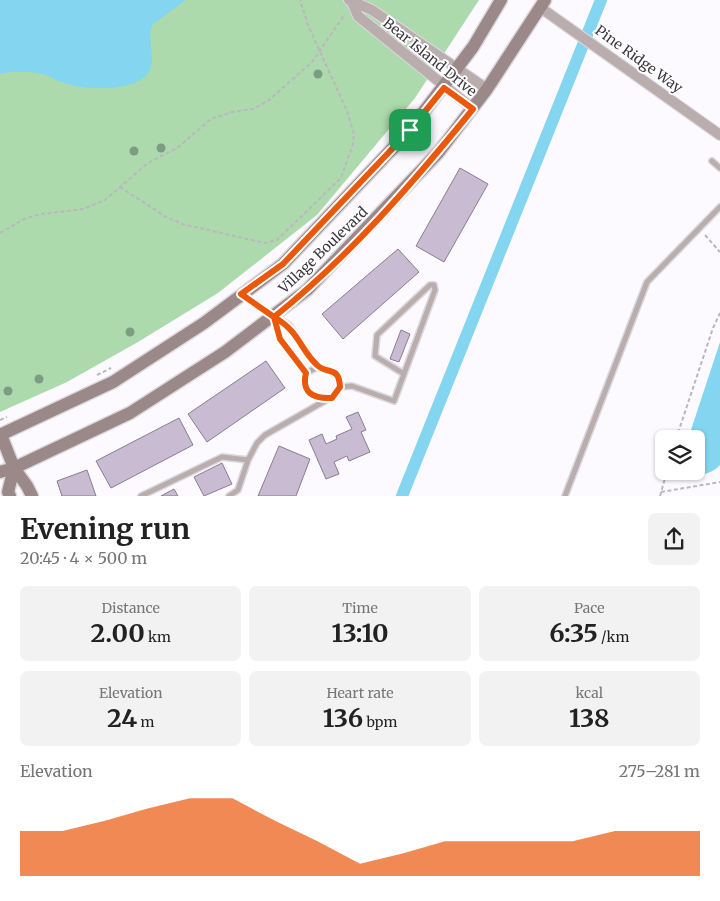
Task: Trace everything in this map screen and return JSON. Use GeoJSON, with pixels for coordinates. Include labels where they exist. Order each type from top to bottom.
{"type":"FeatureCollection","features":[{"type":"Feature","properties":{"kind":"street","name":"Village Boulevard"},"geometry":{"type":"LineString","coordinates":[[0,435],[113,382],[204,323],[283,264],[380,164],[444,88],[500,0]]}},
{"type":"Feature","properties":{"kind":"street","name":"Bear Island Drive"},"geometry":{"type":"LineString","coordinates":[[351,1],[372,10],[487,89]]}},
{"type":"Feature","properties":{"kind":"street","name":"Bear Island Drive"},"geometry":{"type":"LineString","coordinates":[[351,1],[358,16],[444,88],[473,109]]}},
{"type":"Feature","properties":{"kind":"street","name":"Village Boulevard"},"geometry":{"type":"LineString","coordinates":[[0,472],[14,468],[130,413],[183,380],[274,317],[307,290],[400,194],[473,109],[543,4]]}},
{"type":"Feature","properties":{"kind":"street","name":"Pine Ridge Way"},"geometry":{"type":"LineString","coordinates":[[543,4],[562,22],[720,135]]}},
{"type":"Feature","properties":{"kind":"street"},"geometry":{"type":"LineString","coordinates":[[0,435],[14,468],[32,496]]}},
{"type":"Feature","properties":{"kind":"street"},"geometry":{"type":"LineString","coordinates":[[10,496],[8,492],[14,468]]}},
{"type":"Feature","properties":{"kind":"lane"},"geometry":{"type":"LineString","coordinates":[[712,162],[720,168]]}},
{"type":"Feature","properties":{"kind":"lane"},"geometry":{"type":"LineString","coordinates":[[565,496],[647,282],[720,207]]}},
{"type":"Feature","properties":{"kind":"lane"},"geometry":{"type":"LineString","coordinates":[[340,387],[352,386],[394,401],[404,374],[435,290],[434,286],[430,286],[377,335],[375,356],[404,374]]}},
{"type":"Feature","properties":{"kind":"lane"},"geometry":{"type":"LineString","coordinates":[[229,496],[238,490],[248,460],[257,443],[275,428],[332,398],[340,387],[340,379],[335,373],[318,367],[289,325],[241,294]]}},
{"type":"Feature","properties":{"kind":"lane"},"geometry":{"type":"LineString","coordinates":[[274,317],[280,339],[306,373],[304,385],[309,394],[318,399],[332,398]]}},
{"type":"Feature","properties":{"kind":"lane"},"geometry":{"type":"LineString","coordinates":[[306,373],[318,367]]}},
{"type":"Feature","properties":{"kind":"lane"},"geometry":{"type":"LineString","coordinates":[[141,496],[222,457],[248,460]]}},
{"type":"Feature","properties":{"kind":"path"},"geometry":{"type":"LineString","coordinates":[[120,187],[166,217],[182,224],[258,243],[277,240],[342,178],[353,144],[352,127],[321,51],[308,25],[300,0]]}},
{"type":"Feature","properties":{"kind":"path"},"geometry":{"type":"LineString","coordinates":[[0,233],[24,219],[40,214],[94,205],[105,200],[148,163],[176,148],[211,119],[232,112],[253,109],[269,100],[312,62],[321,51],[351,1]]}},
{"type":"Feature","properties":{"kind":"path"},"geometry":{"type":"LineString","coordinates":[[699,229],[720,252]]}},
{"type":"Feature","properties":{"kind":"path"},"geometry":{"type":"LineString","coordinates":[[679,430],[713,328],[720,314]]}},
{"type":"Feature","properties":{"kind":"path"},"geometry":{"type":"LineString","coordinates":[[95,376],[111,368]]}},
{"type":"Feature","properties":{"kind":"path"},"geometry":{"type":"LineString","coordinates":[[0,420],[8,416]]}},
{"type":"Feature","properties":{"kind":"path"},"geometry":{"type":"LineString","coordinates":[[660,496],[664,480]]}},
{"type":"Feature","properties":{"kind":"path"},"geometry":{"type":"LineString","coordinates":[[661,492],[720,482]]}},
{"type":"Feature","properties":{"kind":"green space"},"geometry":{"type":"Polygon","coordinates":[[[0,0],[479,0],[415,98],[317,215],[218,293],[138,342],[67,382],[0,412],[0,0]]]}},
{"type":"Feature","properties":{"kind":"water"},"geometry":{"type":"Polygon","coordinates":[[[0,0],[186,0],[153,24],[150,36],[151,67],[142,79],[133,84],[98,88],[67,84],[46,75],[35,73],[17,72],[0,74],[0,0]]]}},
{"type":"Feature","properties":{"kind":"water"},"geometry":{"type":"Polygon","coordinates":[[[720,342],[720,465],[709,473],[705,474],[705,430],[691,430],[720,342]]]}},
{"type":"Feature","properties":{"kind":"building"},"geometry":{"type":"Polygon","coordinates":[[[460,168],[488,184],[444,262],[416,246],[460,168]]]}},
{"type":"Feature","properties":{"kind":"building"},"geometry":{"type":"Polygon","coordinates":[[[398,249],[419,272],[343,339],[322,314],[398,249]]]}},
{"type":"Feature","properties":{"kind":"building"},"geometry":{"type":"Polygon","coordinates":[[[401,330],[410,334],[399,362],[390,359],[401,330]]]}},
{"type":"Feature","properties":{"kind":"building"},"geometry":{"type":"Polygon","coordinates":[[[266,361],[285,388],[207,442],[188,414],[266,361]]]}},
{"type":"Feature","properties":{"kind":"building"},"geometry":{"type":"Polygon","coordinates":[[[358,412],[366,430],[361,432],[370,452],[349,461],[347,456],[334,462],[339,474],[326,479],[309,440],[322,434],[326,444],[337,439],[336,436],[352,429],[346,417],[358,412]]]}},
{"type":"Feature","properties":{"kind":"building"},"geometry":{"type":"Polygon","coordinates":[[[179,418],[193,445],[111,488],[96,461],[179,418]]]}},
{"type":"Feature","properties":{"kind":"building"},"geometry":{"type":"Polygon","coordinates":[[[279,446],[310,459],[296,496],[258,496],[279,446]]]}},
{"type":"Feature","properties":{"kind":"building"},"geometry":{"type":"Polygon","coordinates":[[[222,463],[232,484],[204,496],[194,477],[222,463]]]}},
{"type":"Feature","properties":{"kind":"building"},"geometry":{"type":"Polygon","coordinates":[[[87,470],[96,496],[62,496],[57,481],[87,470]]]}},
{"type":"Feature","properties":{"kind":"building"},"geometry":{"type":"Polygon","coordinates":[[[174,489],[178,496],[161,496],[174,489]]]}},
{"type":"Feature","properties":{"kind":"waterway"},"geometry":{"type":"LineString","coordinates":[[402,496],[601,0]]}},
{"type":"Feature","properties":{"kind":"route"},"geometry":{"type":"LineString","coordinates":[[410,130],[283,264],[241,294],[274,317],[280,339],[306,373],[304,385],[309,394],[318,399],[332,398],[337,394],[340,387],[340,379],[328,369],[318,367],[289,325],[274,317],[307,290],[400,194],[438,153],[473,109],[444,88],[410,130]]}}]}
